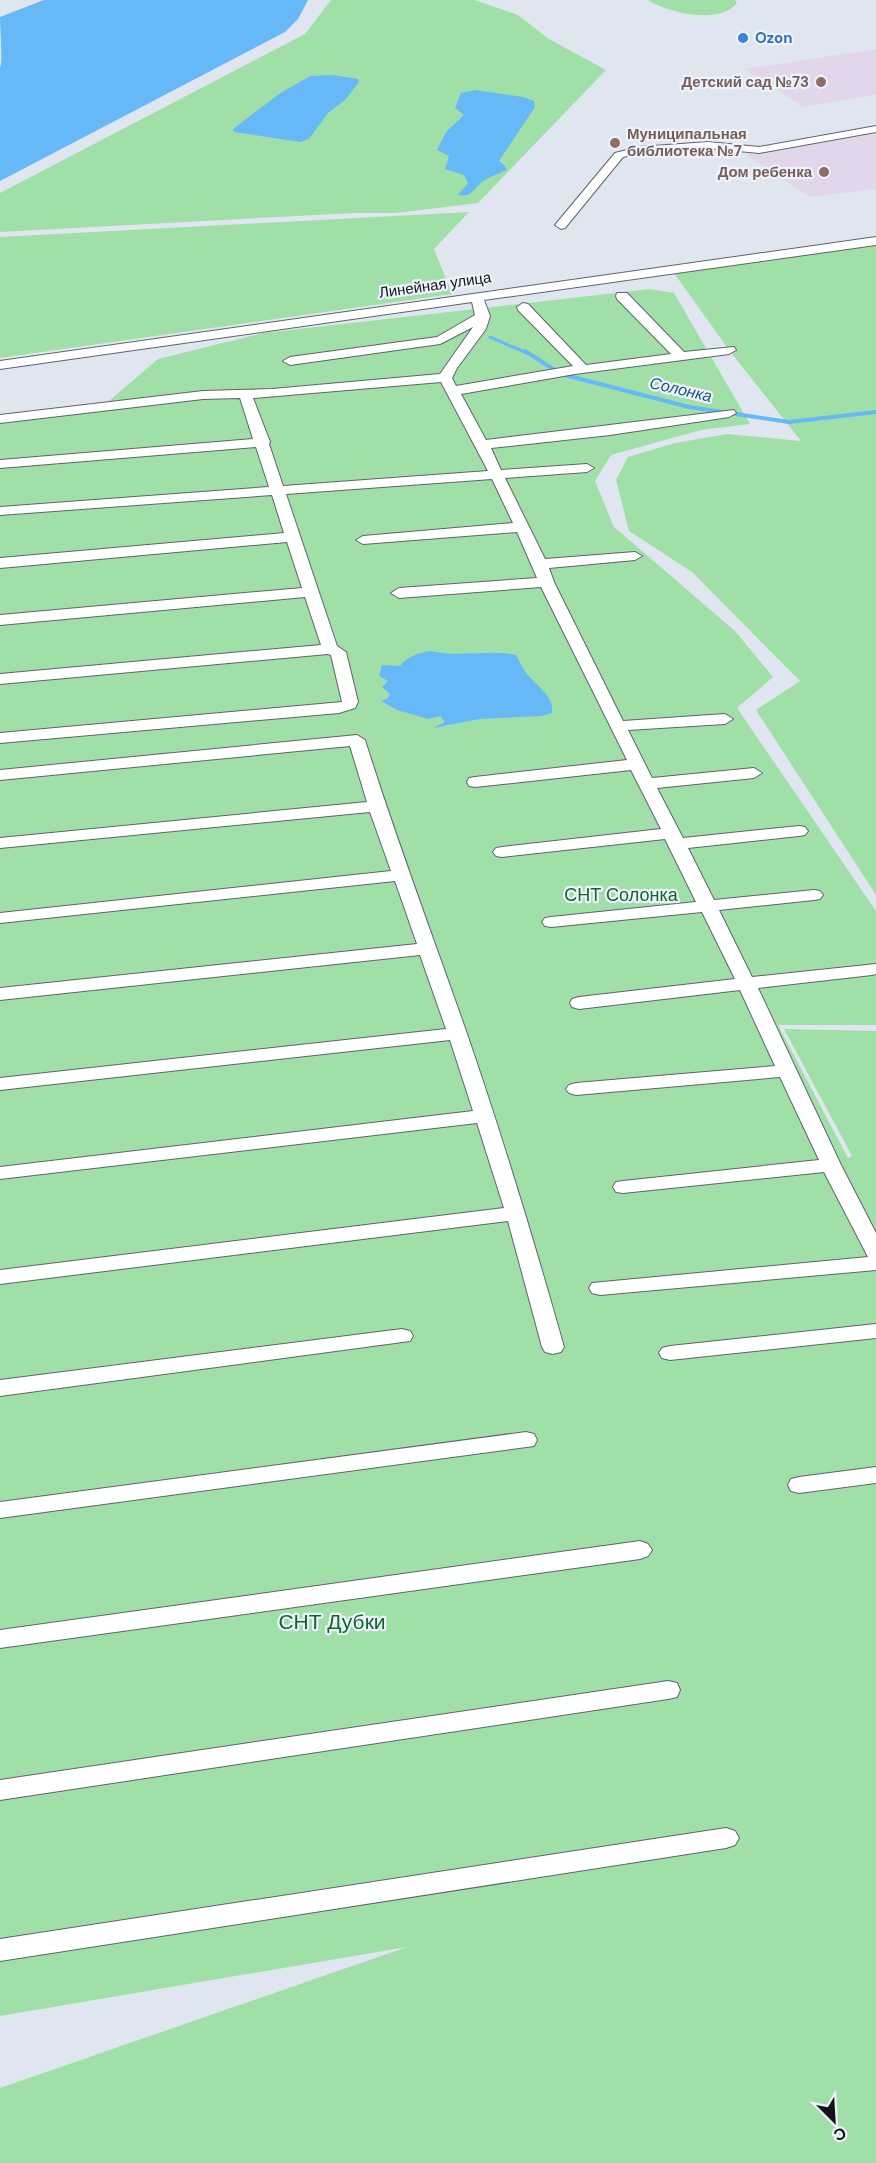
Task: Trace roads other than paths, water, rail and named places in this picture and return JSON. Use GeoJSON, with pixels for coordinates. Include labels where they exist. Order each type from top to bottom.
{"type":"FeatureCollection","features":[{"type":"Feature","properties":{"kind":"street"},"geometry":{"type":"LineString","coordinates":[[561,225],[619,155],[639,150],[708,145],[759,150],[876,129]]}},
{"type":"Feature","properties":{"kind":"street","name":"Линейная улица"},"geometry":{"type":"LineString","coordinates":[[0,365],[876,241]]}},
{"type":"Feature","properties":{"kind":"street"},"geometry":{"type":"LineString","coordinates":[[476,296],[483,305],[484,316],[479,330],[449,368],[449,384],[496,473],[540,564],[546,582],[708,905],[831,1165],[876,1253]]}},
{"type":"Feature","properties":{"kind":"street"},"geometry":{"type":"LineString","coordinates":[[622,296],[682,357]]}},
{"type":"Feature","properties":{"kind":"street"},"geometry":{"type":"LineString","coordinates":[[523,307],[583,369]]}},
{"type":"Feature","properties":{"kind":"street"},"geometry":{"type":"LineString","coordinates":[[290,361],[440,340],[484,316]]}},
{"type":"Feature","properties":{"kind":"street"},"geometry":{"type":"LineString","coordinates":[[0,419],[203,396],[449,384],[729,350]]}},
{"type":"Feature","properties":{"kind":"street"},"geometry":{"type":"LineString","coordinates":[[245,394],[263,442],[330,649]]}},
{"type":"Feature","properties":{"kind":"street"},"geometry":{"type":"LineString","coordinates":[[482,445],[610,431],[729,413]]}},
{"type":"Feature","properties":{"kind":"street"},"geometry":{"type":"LineString","coordinates":[[0,464],[263,442]]}},
{"type":"Feature","properties":{"kind":"street"},"geometry":{"type":"LineString","coordinates":[[0,511],[587,468]]}},
{"type":"Feature","properties":{"kind":"street"},"geometry":{"type":"LineString","coordinates":[[363,540],[522,527]]}},
{"type":"Feature","properties":{"kind":"street"},"geometry":{"type":"LineString","coordinates":[[0,564],[292,537]]}},
{"type":"Feature","properties":{"kind":"street"},"geometry":{"type":"LineString","coordinates":[[540,564],[635,556]]}},
{"type":"Feature","properties":{"kind":"street"},"geometry":{"type":"LineString","coordinates":[[399,593],[546,582]]}},
{"type":"Feature","properties":{"kind":"street"},"geometry":{"type":"LineString","coordinates":[[0,620],[311,592]]}},
{"type":"Feature","properties":{"kind":"street"},"geometry":{"type":"LineString","coordinates":[[0,679],[330,649],[338,652],[350,702],[349,705],[339,708],[0,738]]}},
{"type":"Feature","properties":{"kind":"street"},"geometry":{"type":"LineString","coordinates":[[618,726],[725,719]]}},
{"type":"Feature","properties":{"kind":"street"},"geometry":{"type":"LineString","coordinates":[[0,775],[357,740],[377,806],[458,1033],[516,1213],[553,1347]]}},
{"type":"Feature","properties":{"kind":"street"},"geometry":{"type":"LineString","coordinates":[[475,782],[638,764]]}},
{"type":"Feature","properties":{"kind":"street"},"geometry":{"type":"LineString","coordinates":[[648,784],[754,773]]}},
{"type":"Feature","properties":{"kind":"street"},"geometry":{"type":"LineString","coordinates":[[0,843],[377,806]]}},
{"type":"Feature","properties":{"kind":"street"},"geometry":{"type":"LineString","coordinates":[[502,852],[799,831]]}},
{"type":"Feature","properties":{"kind":"street"},"geometry":{"type":"LineString","coordinates":[[0,918],[402,875]]}},
{"type":"Feature","properties":{"kind":"street"},"geometry":{"type":"LineString","coordinates":[[551,922],[814,895]]}},
{"type":"Feature","properties":{"kind":"street"},"geometry":{"type":"LineString","coordinates":[[0,994],[423,949]]}},
{"type":"Feature","properties":{"kind":"street"},"geometry":{"type":"LineString","coordinates":[[579,1004],[872,969]]}},
{"type":"Feature","properties":{"kind":"street"},"geometry":{"type":"LineString","coordinates":[[0,1084],[458,1033]]}},
{"type":"Feature","properties":{"kind":"street"},"geometry":{"type":"LineString","coordinates":[[576,1089],[788,1071]]}},
{"type":"Feature","properties":{"kind":"street"},"geometry":{"type":"LineString","coordinates":[[0,1173],[483,1116]]}},
{"type":"Feature","properties":{"kind":"street"},"geometry":{"type":"LineString","coordinates":[[623,1187],[831,1165]]}},
{"type":"Feature","properties":{"kind":"street"},"geometry":{"type":"LineString","coordinates":[[0,1277],[516,1213]]}},
{"type":"Feature","properties":{"kind":"street"},"geometry":{"type":"LineString","coordinates":[[600,1288],[876,1263]]}},
{"type":"Feature","properties":{"kind":"street"},"geometry":{"type":"LineString","coordinates":[[670,1353],[876,1331]]}},
{"type":"Feature","properties":{"kind":"street"},"geometry":{"type":"LineString","coordinates":[[0,1388],[402,1336]]}},
{"type":"Feature","properties":{"kind":"street"},"geometry":{"type":"LineString","coordinates":[[0,1510],[526,1440]]}},
{"type":"Feature","properties":{"kind":"street"},"geometry":{"type":"LineString","coordinates":[[799,1485],[876,1475]]}},
{"type":"Feature","properties":{"kind":"street"},"geometry":{"type":"LineString","coordinates":[[0,1639],[640,1550]]}},
{"type":"Feature","properties":{"kind":"street"},"geometry":{"type":"LineString","coordinates":[[0,1790],[668,1690]]}},
{"type":"Feature","properties":{"kind":"street"},"geometry":{"type":"LineString","coordinates":[[0,1950],[726,1838]]}},
{"type":"Feature","properties":{"kind":"water"},"geometry":{"type":"Polygon","coordinates":[[[44,0],[308,0],[298,19],[285,32],[0,181],[0,17],[44,0]]]}},
{"type":"Feature","properties":{"kind":"water"},"geometry":{"type":"Polygon","coordinates":[[[332,75],[358,79],[359,82],[345,100],[328,113],[309,139],[300,142],[234,132],[233,129],[279,94],[310,76],[332,75]]]}},
{"type":"Feature","properties":{"kind":"water"},"geometry":{"type":"Polygon","coordinates":[[[475,90],[523,97],[534,101],[535,107],[499,161],[507,170],[484,181],[469,194],[458,195],[468,183],[464,175],[445,169],[449,156],[437,150],[446,132],[464,115],[455,108],[461,93],[475,90]]]}},
{"type":"Feature","properties":{"kind":"water"},"geometry":{"type":"Polygon","coordinates":[[[431,651],[452,654],[505,653],[516,655],[526,673],[544,691],[552,707],[552,713],[541,716],[480,719],[433,728],[445,722],[440,716],[428,719],[397,710],[381,701],[388,698],[390,694],[382,687],[388,681],[379,676],[382,665],[400,666],[414,656],[431,651]]]}},
{"type":"Feature","properties":{"kind":"waterway","name":"Солонка"},"geometry":{"type":"LineString","coordinates":[[490,337],[527,353]]}},
{"type":"Feature","properties":{"kind":"waterway","name":"Солонка"},"geometry":{"type":"LineString","coordinates":[[525,351],[561,374],[689,407],[789,422],[876,412]]}},
{"type":"Feature","properties":{"kind":"place","name":"Ozon"},"geometry":{"type":"Point","coordinates":[743,38]}},
{"type":"Feature","properties":{"kind":"place","name":"Детский сад №73"},"geometry":{"type":"Point","coordinates":[821,82]}},
{"type":"Feature","properties":{"kind":"place","name":"Муниципальная библиотека №7"},"geometry":{"type":"Point","coordinates":[615,143]}},
{"type":"Feature","properties":{"kind":"place","name":"Дом ребенка"},"geometry":{"type":"Point","coordinates":[824,172]}},
{"type":"Feature","properties":{"kind":"park label","name":"СНТ Солонка"},"geometry":{"type":"Point","coordinates":[621,895]}},
{"type":"Feature","properties":{"kind":"park label","name":"СНТ Дубки"},"geometry":{"type":"Point","coordinates":[332,1622]}}]}
